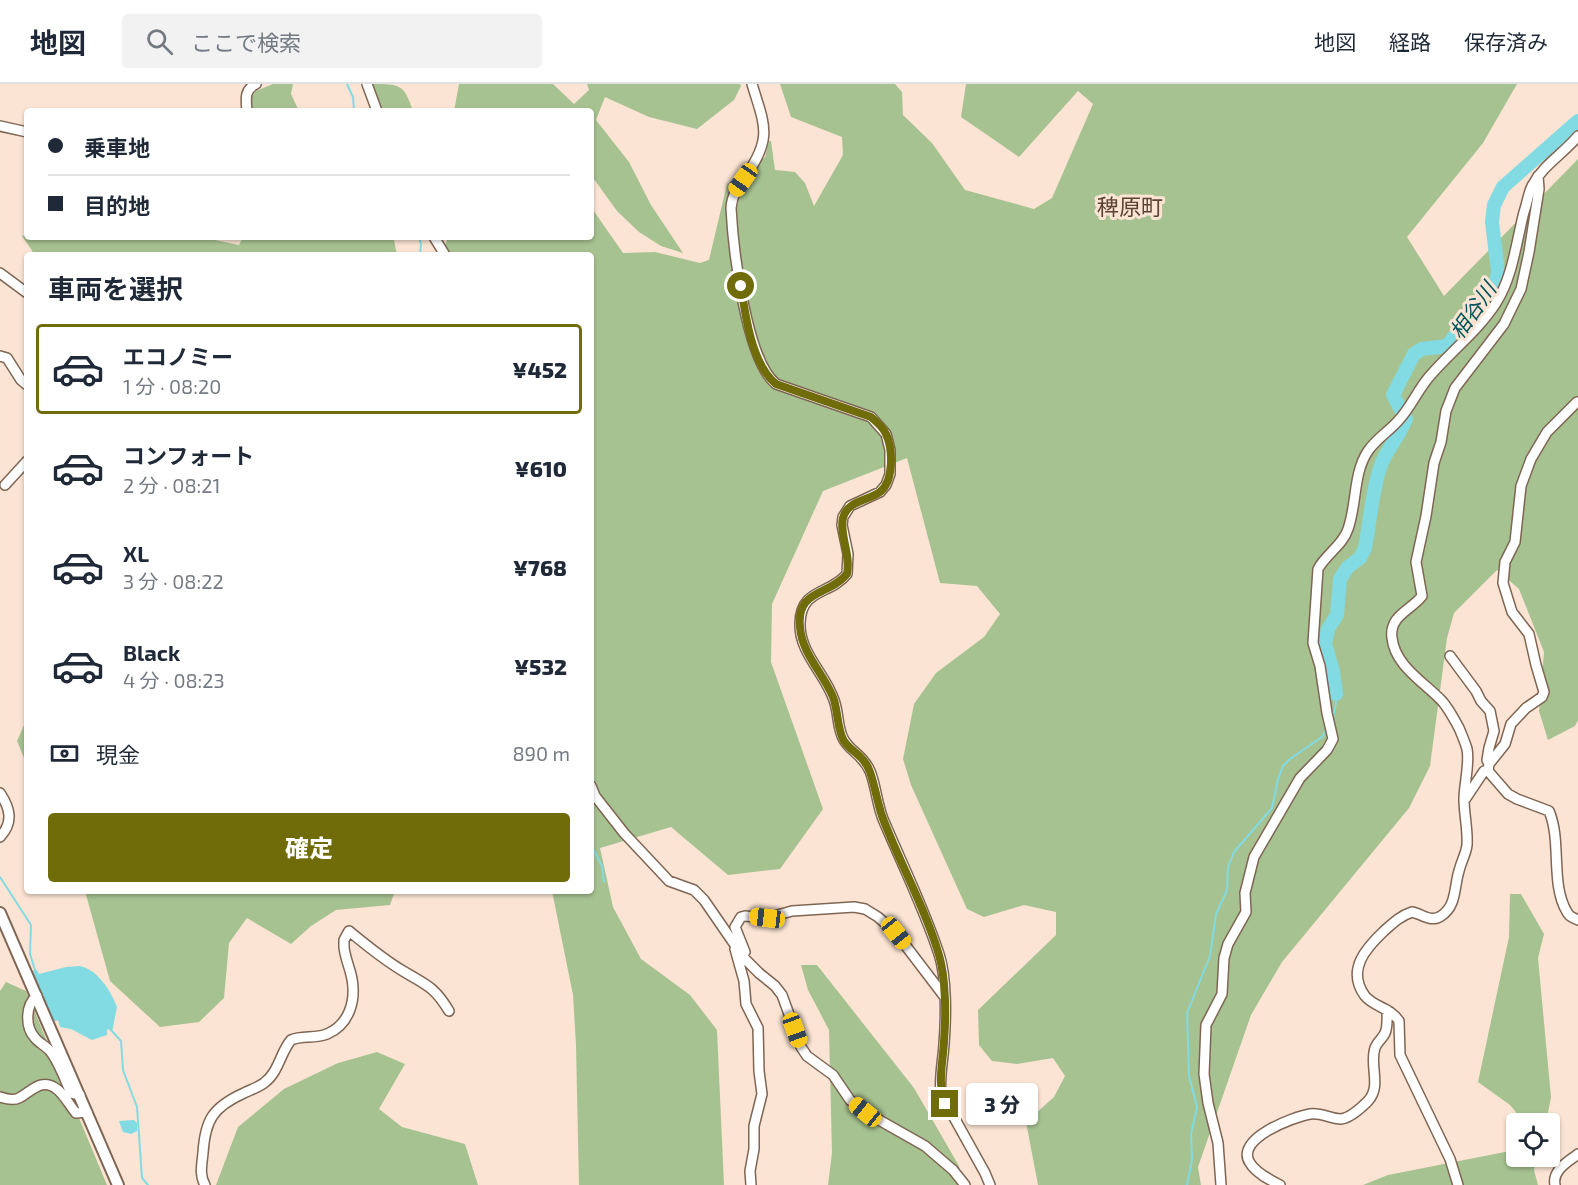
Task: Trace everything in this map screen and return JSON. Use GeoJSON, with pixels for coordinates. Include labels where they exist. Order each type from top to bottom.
{"type":"FeatureCollection","features":[{"type":"Feature","properties":{"kind":"street"},"geometry":{"type":"LineString","coordinates":[[247,108],[245,97],[247,91],[256,84]]}},
{"type":"Feature","properties":{"kind":"street"},"geometry":{"type":"LineString","coordinates":[[367,84],[376,108]]}},
{"type":"Feature","properties":{"kind":"street"},"geometry":{"type":"LineString","coordinates":[[752,84],[764,122],[763,147],[735,192],[731,208],[744,310],[763,369],[776,384],[871,417],[886,434],[890,450],[890,474],[886,485],[880,492],[850,506],[843,518],[842,525],[848,554],[847,574],[836,584],[804,602],[800,615],[800,629],[805,648],[826,681],[834,699],[844,742],[859,754],[870,772],[883,818],[940,957],[945,1037],[941,1094],[990,1185]]}},
{"type":"Feature","properties":{"kind":"street"},"geometry":{"type":"LineString","coordinates":[[0,126],[24,131]]}},
{"type":"Feature","properties":{"kind":"street"},"geometry":{"type":"LineString","coordinates":[[1221,1185],[1218,1143],[1208,1103],[1204,1074],[1206,1025],[1222,994],[1224,958],[1228,944],[1246,912],[1245,893],[1254,857],[1300,778],[1332,743],[1320,666],[1313,644],[1318,568],[1348,531],[1360,466],[1366,453],[1404,414],[1428,378],[1489,312],[1509,276],[1531,189],[1538,176],[1578,136]]}},
{"type":"Feature","properties":{"kind":"street"},"geometry":{"type":"LineString","coordinates":[[1458,1185],[1449,1159],[1400,1055],[1398,1021],[1387,1010],[1375,1005],[1367,998],[1361,990],[1358,977],[1361,956],[1367,946],[1398,918],[1412,912],[1432,920],[1440,917],[1450,906],[1467,843],[1464,801],[1467,751],[1459,728],[1443,702],[1404,665],[1397,655],[1392,628],[1401,612],[1422,596],[1416,562],[1446,411],[1455,388],[1504,324],[1521,289],[1539,189],[1538,176]]}},
{"type":"Feature","properties":{"kind":"street"},"geometry":{"type":"LineString","coordinates":[[0,273],[24,291]]}},
{"type":"Feature","properties":{"kind":"street"},"geometry":{"type":"LineString","coordinates":[[0,356],[7,358],[24,381]]}},
{"type":"Feature","properties":{"kind":"street"},"geometry":{"type":"LineString","coordinates":[[1464,801],[1484,771],[1503,749],[1511,724],[1526,708],[1542,697],[1544,692],[1529,634],[1512,612],[1503,583],[1505,562],[1515,542],[1521,486],[1531,459],[1547,432],[1577,402]]}},
{"type":"Feature","properties":{"kind":"street"},"geometry":{"type":"LineString","coordinates":[[5,485],[24,464]]}},
{"type":"Feature","properties":{"kind":"street"},"geometry":{"type":"LineString","coordinates":[[1450,657],[1490,711],[1494,732],[1489,748],[1488,767],[1508,794],[1549,811],[1563,901],[1566,912],[1578,920]]}},
{"type":"Feature","properties":{"kind":"street"},"geometry":{"type":"LineString","coordinates":[[0,793],[9,807],[10,815],[9,825],[0,837]]}},
{"type":"Feature","properties":{"kind":"street"},"geometry":{"type":"LineString","coordinates":[[594,794],[624,833],[669,881],[694,890],[704,900],[744,958],[775,986],[782,995],[801,1047],[807,1056],[832,1075],[849,1100],[865,1112],[925,1146],[953,1170],[965,1185]]}},
{"type":"Feature","properties":{"kind":"street"},"geometry":{"type":"LineString","coordinates":[[744,958],[746,951],[735,927],[745,915],[767,918],[792,911],[865,909],[879,917],[896,933],[944,996]]}},
{"type":"Feature","properties":{"kind":"street"},"geometry":{"type":"LineString","coordinates":[[0,913],[51,1026],[118,1185]]}},
{"type":"Feature","properties":{"kind":"street"},"geometry":{"type":"LineString","coordinates":[[205,1185],[201,1174],[203,1147],[208,1122],[213,1114],[224,1103],[263,1084],[277,1067],[291,1040],[297,1037],[317,1037],[329,1034],[340,1027],[347,1018],[353,989],[344,947],[344,940],[349,931],[402,971],[429,986],[440,996],[449,1011]]}},
{"type":"Feature","properties":{"kind":"street"},"geometry":{"type":"LineString","coordinates":[[732,941],[744,981],[746,1004],[758,1028],[762,1094],[754,1126],[754,1149],[750,1171],[752,1185]]}},
{"type":"Feature","properties":{"kind":"street"},"geometry":{"type":"LineString","coordinates":[[37,996],[32,1000],[29,1009],[27,1019],[29,1029],[34,1037],[50,1051],[71,1093],[80,1095]]}},
{"type":"Feature","properties":{"kind":"street"},"geometry":{"type":"LineString","coordinates":[[1280,1185],[1250,1164],[1247,1153],[1250,1145],[1269,1130],[1295,1119],[1318,1113],[1340,1119],[1348,1117],[1367,1101],[1375,1088],[1374,1048],[1386,1032],[1387,1010]]}},
{"type":"Feature","properties":{"kind":"street"},"geometry":{"type":"LineString","coordinates":[[0,1097],[13,1100],[20,1098],[32,1087],[49,1085],[57,1089],[76,1113],[87,1112]]}},
{"type":"Feature","properties":{"kind":"street"},"geometry":{"type":"LineString","coordinates":[[1555,1185],[1558,1171],[1578,1154]]}},
{"type":"Feature","properties":{"kind":"green space"},"geometry":{"type":"Polygon","coordinates":[[[273,84],[293,84],[291,94],[298,108],[252,108],[250,99],[256,91],[273,84]]]}},
{"type":"Feature","properties":{"kind":"green space"},"geometry":{"type":"Polygon","coordinates":[[[372,84],[389,84],[400,87],[407,95],[412,108],[382,108],[372,84]]]}},
{"type":"Feature","properties":{"kind":"green space"},"geometry":{"type":"Polygon","coordinates":[[[459,84],[553,84],[574,104],[589,90],[587,84],[740,84],[741,86],[734,100],[697,129],[649,117],[605,97],[596,120],[629,162],[651,205],[683,253],[661,246],[639,232],[617,211],[594,179],[594,108],[455,108],[459,84]]]}},
{"type":"Feature","properties":{"kind":"green space"},"geometry":{"type":"Polygon","coordinates":[[[780,84],[895,84],[902,92],[903,115],[932,143],[965,190],[1034,209],[1052,198],[1093,104],[1078,91],[1019,157],[961,117],[966,84],[1517,84],[1483,143],[1407,237],[1444,296],[1578,159],[1578,720],[1575,726],[1548,740],[1539,711],[1544,652],[1519,589],[1497,570],[1454,613],[1447,638],[1430,766],[1409,808],[1282,962],[1251,1015],[1198,1167],[1201,1185],[1038,1185],[1026,1122],[1054,1097],[1065,1076],[1053,1058],[1017,1064],[992,1061],[979,1045],[978,1010],[1056,935],[1056,912],[1024,905],[984,917],[967,909],[911,785],[903,759],[914,704],[936,673],[984,637],[1000,614],[977,586],[940,583],[907,458],[823,491],[772,604],[771,662],[823,809],[780,869],[728,875],[671,827],[600,848],[613,907],[641,959],[690,995],[717,1030],[724,1185],[579,1185],[573,995],[553,894],[594,894],[594,252],[450,252],[445,246],[447,240],[594,240],[594,211],[623,253],[655,252],[700,263],[709,260],[727,184],[765,157],[769,141],[771,141],[775,170],[795,172],[805,183],[814,206],[843,155],[842,137],[791,117],[780,84]]]}},
{"type":"Feature","properties":{"kind":"green space"},"geometry":{"type":"Polygon","coordinates":[[[25,240],[215,240],[239,245],[242,240],[394,240],[396,252],[33,252],[25,240]]]}},
{"type":"Feature","properties":{"kind":"green space"},"geometry":{"type":"Polygon","coordinates":[[[24,725],[24,758],[17,741],[24,725]]]}},
{"type":"Feature","properties":{"kind":"green space"},"geometry":{"type":"Polygon","coordinates":[[[86,894],[394,894],[390,905],[336,910],[311,926],[291,944],[247,918],[229,943],[224,998],[199,1022],[160,1027],[110,981],[86,894]]]}},
{"type":"Feature","properties":{"kind":"green space"},"geometry":{"type":"Polygon","coordinates":[[[1510,894],[1521,894],[1544,934],[1538,958],[1551,1097],[1548,1113],[1517,1113],[1510,1105],[1478,1082],[1509,937],[1510,894]]]}},
{"type":"Feature","properties":{"kind":"green space"},"geometry":{"type":"Polygon","coordinates":[[[801,965],[817,965],[914,1088],[959,1166],[964,1185],[828,1185],[832,1153],[829,1030],[808,990],[801,965]]]}},
{"type":"Feature","properties":{"kind":"green space"},"geometry":{"type":"Polygon","coordinates":[[[6,982],[26,991],[107,1185],[0,1185],[0,991],[6,982]]]}},
{"type":"Feature","properties":{"kind":"green space"},"geometry":{"type":"Polygon","coordinates":[[[377,1052],[405,1064],[379,1109],[402,1127],[465,1144],[478,1185],[216,1185],[238,1127],[284,1089],[338,1063],[377,1052]]]}},
{"type":"Feature","properties":{"kind":"green space"},"geometry":{"type":"Polygon","coordinates":[[[1506,1152],[1506,1167],[1535,1167],[1538,1185],[1363,1185],[1388,1175],[1506,1152]]]}},
{"type":"Feature","properties":{"kind":"water"},"geometry":{"type":"Polygon","coordinates":[[[80,966],[93,972],[103,982],[117,1007],[112,1032],[109,1029],[107,1035],[92,1040],[71,1029],[60,1027],[58,1020],[42,1027],[38,1016],[39,1012],[48,1008],[32,971],[37,970],[39,974],[80,966]]]}},
{"type":"Feature","properties":{"kind":"water"},"geometry":{"type":"Polygon","coordinates":[[[134,1120],[137,1123],[137,1131],[131,1134],[123,1132],[119,1121],[134,1120]]]}},
{"type":"Feature","properties":{"kind":"waterway"},"geometry":{"type":"LineString","coordinates":[[347,84],[353,97],[354,108]]}},
{"type":"Feature","properties":{"kind":"waterway","name":"相谷川"},"geometry":{"type":"LineString","coordinates":[[1336,694],[1333,671],[1325,644],[1328,629],[1337,615],[1340,579],[1348,567],[1360,558],[1365,548],[1373,495],[1381,465],[1406,419],[1393,395],[1414,354],[1422,349],[1447,346],[1496,281],[1498,272],[1492,222],[1494,205],[1503,187],[1578,121]]}},
{"type":"Feature","properties":{"kind":"waterway"},"geometry":{"type":"LineString","coordinates":[[420,240],[420,252]]}},
{"type":"Feature","properties":{"kind":"waterway"},"geometry":{"type":"LineString","coordinates":[[1332,722],[1336,694]]}},
{"type":"Feature","properties":{"kind":"waterway"},"geometry":{"type":"LineString","coordinates":[[1187,1185],[1192,1160],[1191,1134],[1197,1107],[1189,1076],[1187,1013],[1210,956],[1216,914],[1227,890],[1228,867],[1234,852],[1272,808],[1283,766],[1322,737],[1327,729]]}},
{"type":"Feature","properties":{"kind":"waterway"},"geometry":{"type":"LineString","coordinates":[[594,851],[602,866],[604,882]]}},
{"type":"Feature","properties":{"kind":"waterway"},"geometry":{"type":"LineString","coordinates":[[0,877],[31,925],[30,954],[36,973]]}},
{"type":"Feature","properties":{"kind":"waterway"},"geometry":{"type":"LineString","coordinates":[[110,1029],[121,1041],[123,1070],[137,1107],[142,1178],[148,1185]]}},
{"type":"Feature","properties":{"kind":"district","name":"稗原町"},"geometry":{"type":"Point","coordinates":[1130,206]}},
{"type":"Feature","properties":{"kind":"route"},"geometry":{"type":"LineString","coordinates":[[741,286],[744,310],[753,342],[768,377],[776,384],[871,417],[881,426],[888,441],[890,474],[886,485],[880,492],[850,506],[843,518],[842,525],[849,566],[847,574],[836,584],[804,602],[800,615],[800,629],[805,648],[826,681],[834,699],[844,742],[859,754],[870,772],[883,818],[940,957],[945,1037],[940,1083],[945,1104]]}}]}
